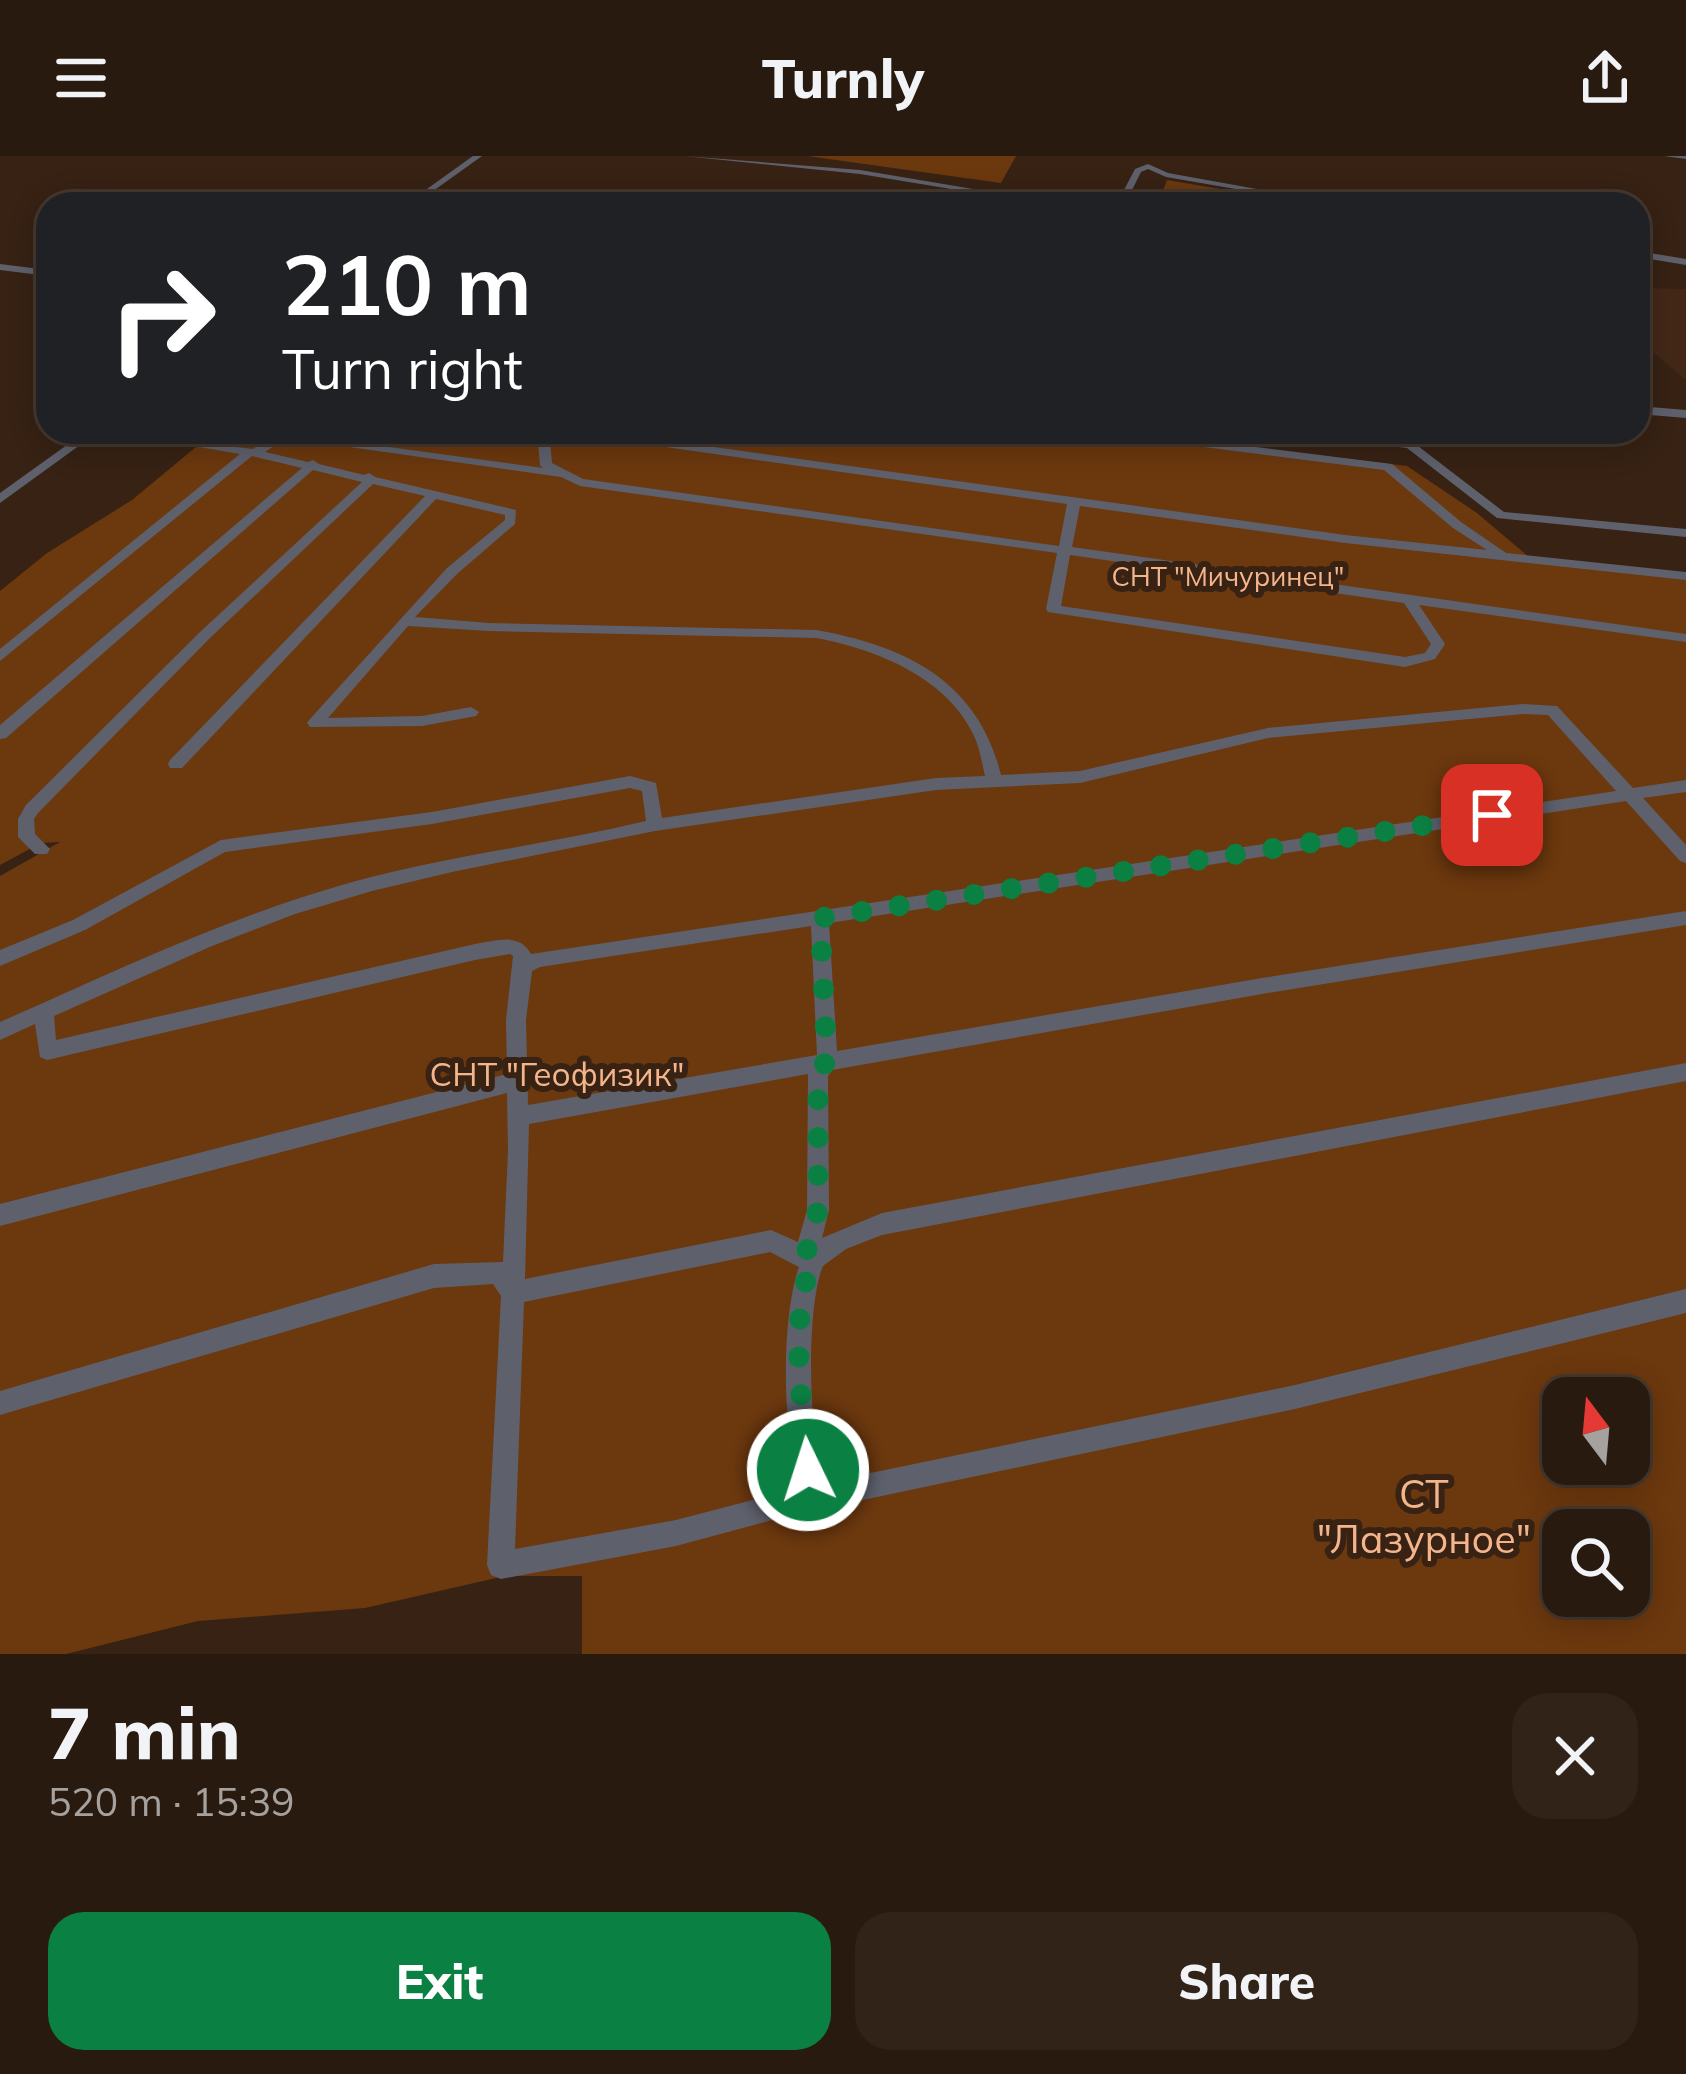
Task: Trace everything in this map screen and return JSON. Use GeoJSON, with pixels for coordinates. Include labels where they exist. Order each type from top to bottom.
{"type":"FeatureCollection","features":[{"type":"Feature","properties":{"kind":"street"},"geometry":{"type":"LineString","coordinates":[[427,192],[478,156]]}},
{"type":"Feature","properties":{"kind":"street"},"geometry":{"type":"LineString","coordinates":[[688,156],[860,172],[984,192]]}},
{"type":"Feature","properties":{"kind":"street"},"geometry":{"type":"LineString","coordinates":[[751,156],[871,167],[1023,192]]}},
{"type":"Feature","properties":{"kind":"street"},"geometry":{"type":"LineString","coordinates":[[1668,156],[1686,158]]}},
{"type":"Feature","properties":{"kind":"street"},"geometry":{"type":"LineString","coordinates":[[1130,192],[1141,167],[1266,192]]}},
{"type":"Feature","properties":{"kind":"street"},"geometry":{"type":"LineString","coordinates":[[1650,256],[1686,262]]}},
{"type":"Feature","properties":{"kind":"street"},"geometry":{"type":"LineString","coordinates":[[0,267],[36,272]]}},
{"type":"Feature","properties":{"kind":"street"},"geometry":{"type":"LineString","coordinates":[[1650,411],[1686,414]]}},
{"type":"Feature","properties":{"kind":"street"},"geometry":{"type":"LineString","coordinates":[[0,499],[76,444]]}},
{"type":"Feature","properties":{"kind":"street"},"geometry":{"type":"LineString","coordinates":[[196,444],[313,464],[512,513],[512,520],[452,571],[404,621],[315,723],[422,722],[471,712]]}},
{"type":"Feature","properties":{"kind":"street"},"geometry":{"type":"LineString","coordinates":[[0,656],[268,444]]}},
{"type":"Feature","properties":{"kind":"street"},"geometry":{"type":"LineString","coordinates":[[352,444],[1063,554],[1686,638]]}},
{"type":"Feature","properties":{"kind":"street"},"geometry":{"type":"LineString","coordinates":[[544,444],[546,465],[557,474]]}},
{"type":"Feature","properties":{"kind":"street"},"geometry":{"type":"LineString","coordinates":[[666,444],[1472,555],[1686,576]]}},
{"type":"Feature","properties":{"kind":"street"},"geometry":{"type":"LineString","coordinates":[[1206,444],[1388,467],[1457,525],[1504,555]]}},
{"type":"Feature","properties":{"kind":"street"},"geometry":{"type":"LineString","coordinates":[[1402,444],[1410,445],[1501,515],[1686,533]]}},
{"type":"Feature","properties":{"kind":"street"},"geometry":{"type":"LineString","coordinates":[[0,734],[313,464]]}},
{"type":"Feature","properties":{"kind":"street"},"geometry":{"type":"LineString","coordinates":[[41,849],[27,836],[26,819],[32,808],[369,477]]}},
{"type":"Feature","properties":{"kind":"street"},"geometry":{"type":"LineString","coordinates":[[176,764],[435,493]]}},
{"type":"Feature","properties":{"kind":"street"},"geometry":{"type":"LineString","coordinates":[[1074,502],[1054,609],[1405,662],[1430,656],[1438,644],[1411,603]]}},
{"type":"Feature","properties":{"kind":"street"},"geometry":{"type":"LineString","coordinates":[[404,621],[816,634],[854,641],[923,674],[958,699],[982,736],[995,782]]}},
{"type":"Feature","properties":{"kind":"street"},"geometry":{"type":"LineString","coordinates":[[0,1031],[248,921],[337,893],[516,853],[575,846],[656,825],[936,784],[1080,776],[1268,733],[1552,710],[1686,856]]}},
{"type":"Feature","properties":{"kind":"street"},"geometry":{"type":"LineString","coordinates":[[0,958],[79,925],[221,846],[432,818],[630,782],[650,787],[656,825]]}},
{"type":"Feature","properties":{"kind":"street"},"geometry":{"type":"LineString","coordinates":[[523,967],[537,960],[1686,786]]}},
{"type":"Feature","properties":{"kind":"street"},"geometry":{"type":"LineString","coordinates":[[820,918],[827,1060],[818,1074],[818,1210],[802,1289],[799,1334],[808,1470],[821,1497]]}},
{"type":"Feature","properties":{"kind":"street"},"geometry":{"type":"LineString","coordinates":[[518,1116],[1686,918]]}},
{"type":"Feature","properties":{"kind":"street"},"geometry":{"type":"LineString","coordinates":[[44,1012],[46,1051],[475,952],[513,946],[522,953],[500,1564],[676,1533],[821,1497],[1295,1397],[1686,1301]]}},
{"type":"Feature","properties":{"kind":"street"},"geometry":{"type":"LineString","coordinates":[[808,1259],[838,1240],[881,1223],[1686,1072]]}},
{"type":"Feature","properties":{"kind":"street"},"geometry":{"type":"LineString","coordinates":[[0,1215],[517,1082]]}},
{"type":"Feature","properties":{"kind":"street"},"geometry":{"type":"LineString","coordinates":[[513,1293],[771,1241],[808,1259]]}},
{"type":"Feature","properties":{"kind":"street"},"geometry":{"type":"LineString","coordinates":[[0,1403],[434,1276],[499,1272],[513,1293]]}},
{"type":"Feature","properties":{"kind":"shaded area"},"geometry":{"type":"Polygon","coordinates":[[[1650,288],[1686,289],[1686,380],[1650,349],[1650,288]]]}},
{"type":"Feature","properties":{"kind":"green space"},"geometry":{"type":"Polygon","coordinates":[[[807,156],[1016,156],[1001,183],[807,156]]]}},
{"type":"Feature","properties":{"kind":"green space"},"geometry":{"type":"Polygon","coordinates":[[[1167,180],[1238,192],[1162,192],[1167,180]]]}},
{"type":"Feature","properties":{"kind":"green space","name":"СНТ \"Геофизик\""},"geometry":{"type":"Polygon","coordinates":[[[200,444],[1225,444],[1407,466],[1477,513],[1529,557],[1686,578],[1686,1654],[582,1654],[582,1576],[505,1576],[365,1608],[198,1621],[66,1654],[0,1654],[0,876],[60,842],[41,843],[0,865],[0,591],[47,553],[132,500],[200,444]]]}},
{"type":"Feature","properties":{"kind":"route"},"geometry":{"type":"LineString","coordinates":[[808,1470],[799,1334],[802,1289],[812,1261],[805,1257],[818,1210],[818,1074],[827,1060],[820,918],[1492,815]]}},
{"type":"Feature","properties":{"kind":"park label","name":"СНТ \"Мичуринец\""},"geometry":{"type":"Point","coordinates":[1228,577]}},
{"type":"Feature","properties":{"kind":"park label","name":"СТ \"Лазурное\""},"geometry":{"type":"Point","coordinates":[1424,1516]}}]}
